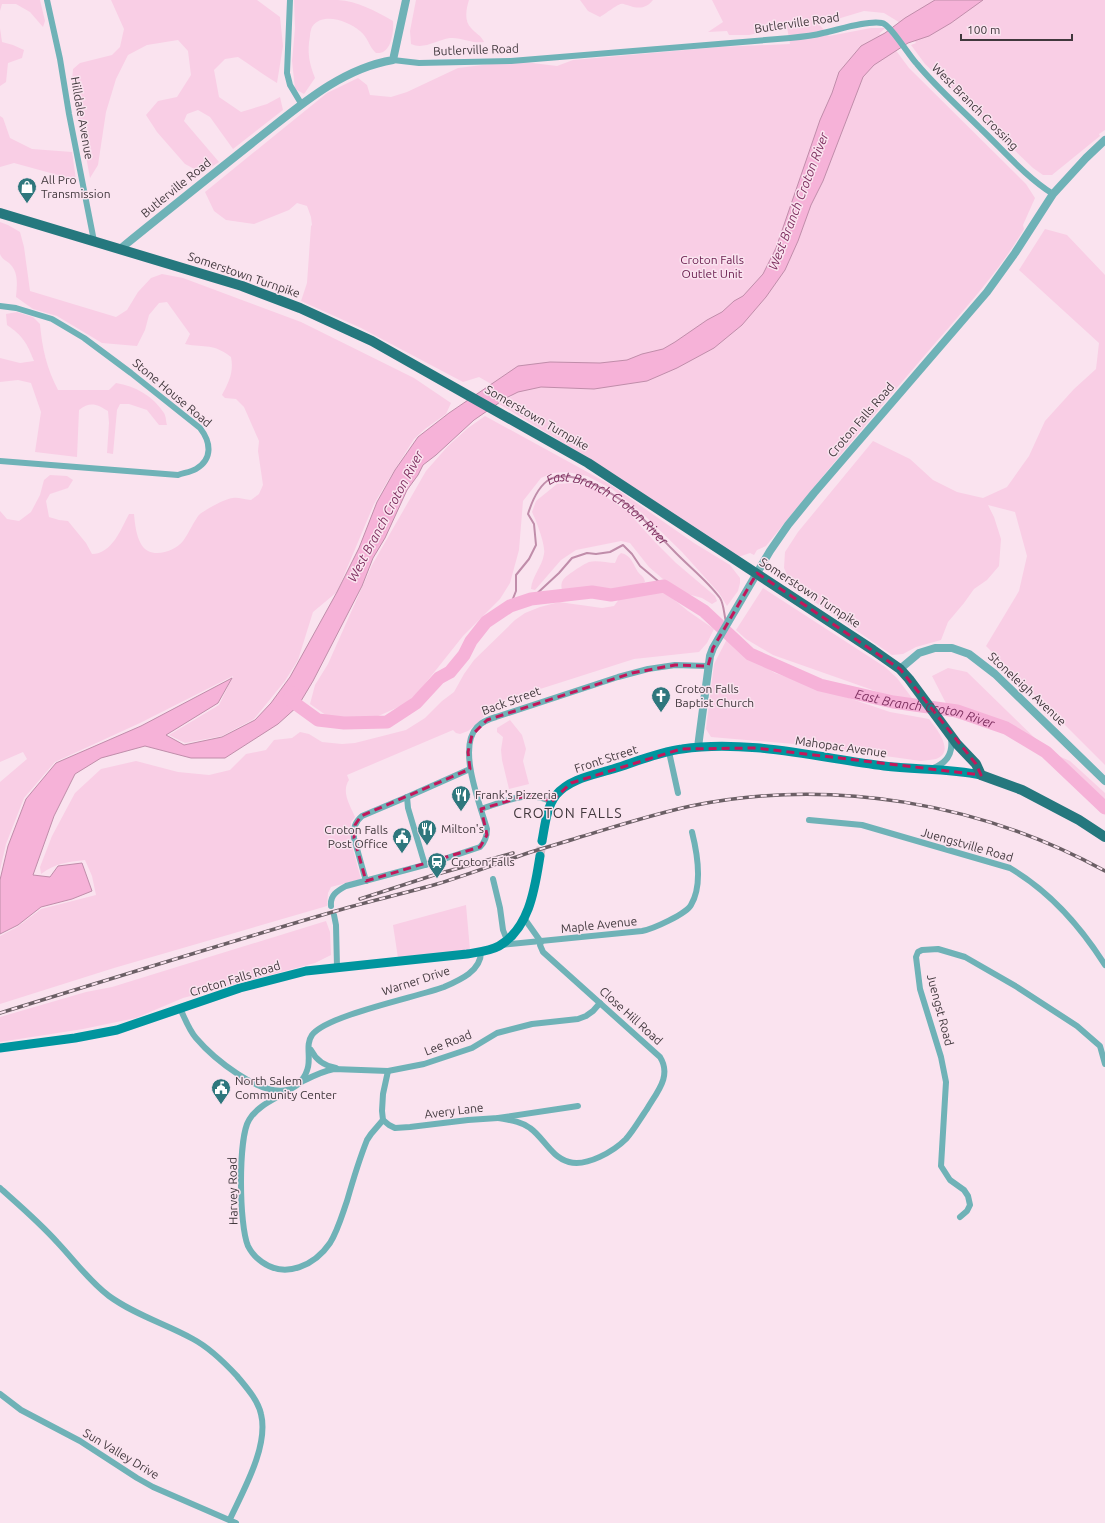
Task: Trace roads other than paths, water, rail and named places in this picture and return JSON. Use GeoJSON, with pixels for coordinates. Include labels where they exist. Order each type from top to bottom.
{"type":"FeatureCollection","features":[{"type":"Feature","properties":{"kind":"main road","name":"Somerstown Turnpike"},"geometry":{"type":"LineString","coordinates":[[0,212],[242,286],[300,308],[372,341],[466,392],[604,472],[873,650],[900,670],[910,679],[947,730],[965,753],[976,764],[981,776]]}},
{"type":"Feature","properties":{"kind":"main road","name":"Mahopac Avenue"},"geometry":{"type":"LineString","coordinates":[[669,752],[698,747],[756,748],[884,766],[965,772],[981,776]]}},
{"type":"Feature","properties":{"kind":"main road","name":"Front Street"},"geometry":{"type":"LineString","coordinates":[[551,802],[556,794],[571,783],[669,752]]}},
{"type":"Feature","properties":{"kind":"main road"},"geometry":{"type":"LineString","coordinates":[[981,776],[1022,790],[1079,820],[1105,837]]}},
{"type":"Feature","properties":{"kind":"main road"},"geometry":{"type":"LineString","coordinates":[[542,841],[551,802]]}},
{"type":"Feature","properties":{"kind":"main road"},"geometry":{"type":"LineString","coordinates":[[481,952],[500,946],[507,940],[524,918],[533,894],[540,856]]}},
{"type":"Feature","properties":{"kind":"main road","name":"Croton Falls Road"},"geometry":{"type":"LineString","coordinates":[[0,1048],[98,1034],[136,1024],[180,1008],[263,982],[306,971],[481,952]]}},
{"type":"Feature","properties":{"kind":"street","name":"Hilldale Avenue"},"geometry":{"type":"LineString","coordinates":[[47,0],[60,59],[69,114],[94,241]]}},
{"type":"Feature","properties":{"kind":"street"},"geometry":{"type":"LineString","coordinates":[[290,0],[287,73],[290,85],[302,105]]}},
{"type":"Feature","properties":{"kind":"street"},"geometry":{"type":"LineString","coordinates":[[393,60],[406,0]]}},
{"type":"Feature","properties":{"kind":"street","name":"Butlerville Road"},"geometry":{"type":"LineString","coordinates":[[120,249],[322,90],[365,67],[393,60],[419,63],[510,62],[790,38],[821,34],[870,22],[882,22],[890,28]]}},
{"type":"Feature","properties":{"kind":"street","name":"West Branch Crossing"},"geometry":{"type":"LineString","coordinates":[[890,28],[923,72],[1005,153],[1041,186],[1053,194]]}},
{"type":"Feature","properties":{"kind":"street","name":"Croton Falls Road"},"geometry":{"type":"LineString","coordinates":[[698,747],[708,666],[713,648],[780,537],[814,493],[987,292],[1015,253],[1053,194],[1086,158],[1105,140]]}},
{"type":"Feature","properties":{"kind":"street","name":"Stone House Road"},"geometry":{"type":"LineString","coordinates":[[0,306],[16,308],[52,319],[84,338],[137,377],[194,424],[207,436],[209,445],[209,453],[196,469],[178,475],[0,462]]}},
{"type":"Feature","properties":{"kind":"street","name":"Stoneleigh Avenue"},"geometry":{"type":"LineString","coordinates":[[900,670],[919,653],[935,648],[952,648],[969,654],[994,674],[1105,781]]}},
{"type":"Feature","properties":{"kind":"street","name":"Back Street"},"geometry":{"type":"LineString","coordinates":[[481,809],[470,769],[468,752],[475,728],[487,720],[642,670],[676,665],[708,666]]}},
{"type":"Feature","properties":{"kind":"street"},"geometry":{"type":"LineString","coordinates":[[929,769],[943,763],[948,758],[952,746],[947,730]]}},
{"type":"Feature","properties":{"kind":"street"},"geometry":{"type":"LineString","coordinates":[[669,752],[678,793]]}},
{"type":"Feature","properties":{"kind":"street"},"geometry":{"type":"LineString","coordinates":[[366,881],[354,838],[355,824],[362,816],[470,769]]}},
{"type":"Feature","properties":{"kind":"street"},"geometry":{"type":"LineString","coordinates":[[331,906],[331,899],[339,889],[346,886],[480,847],[487,835],[487,829],[481,809],[499,802],[533,796],[540,797],[551,802]]}},
{"type":"Feature","properties":{"kind":"street"},"geometry":{"type":"LineString","coordinates":[[407,797],[408,808],[424,864]]}},
{"type":"Feature","properties":{"kind":"street","name":"Juengstville Road"},"geometry":{"type":"LineString","coordinates":[[809,820],[862,825],[1010,868],[1026,877],[1049,896],[1089,942],[1105,965]]}},
{"type":"Feature","properties":{"kind":"street","name":"Maple Avenue"},"geometry":{"type":"LineString","coordinates":[[500,946],[642,931],[654,928],[685,911],[691,906],[696,886],[697,862],[692,832]]}},
{"type":"Feature","properties":{"kind":"street"},"geometry":{"type":"LineString","coordinates":[[493,879],[499,901],[503,930],[507,940]]}},
{"type":"Feature","properties":{"kind":"street"},"geometry":{"type":"LineString","coordinates":[[334,915],[336,925],[337,967]]}},
{"type":"Feature","properties":{"kind":"street","name":"Close Hill Road"},"geometry":{"type":"LineString","coordinates":[[498,1118],[520,1123],[529,1127],[552,1151],[569,1162],[585,1161],[611,1151],[626,1138],[663,1082],[664,1068],[660,1057],[543,952],[540,945],[541,942],[524,918]]}},
{"type":"Feature","properties":{"kind":"street","name":"Juengst Road"},"geometry":{"type":"LineString","coordinates":[[960,1217],[967,1211],[970,1205],[968,1196],[964,1190],[950,1180],[941,1166],[946,1082],[941,1057],[920,990],[916,957],[918,952],[922,950],[938,949],[965,957],[1017,986],[1077,1026],[1100,1046]]}},
{"type":"Feature","properties":{"kind":"street","name":"Warner Drive"},"geometry":{"type":"LineString","coordinates":[[309,1045],[313,1034],[318,1029],[331,1022],[431,992],[457,981],[474,970],[479,964],[481,952]]}},
{"type":"Feature","properties":{"kind":"street"},"geometry":{"type":"LineString","coordinates":[[1099,956],[1105,952]]}},
{"type":"Feature","properties":{"kind":"street","name":"Lee Road"},"geometry":{"type":"LineString","coordinates":[[298,1084],[327,1070],[342,1069],[388,1072],[435,1061],[472,1048],[489,1037],[507,1030],[532,1024],[578,1019],[590,1014],[600,1003]]}},
{"type":"Feature","properties":{"kind":"street"},"geometry":{"type":"LineString","coordinates":[[180,1008],[196,1038],[228,1067],[252,1082],[262,1086],[280,1091],[291,1089]]}},
{"type":"Feature","properties":{"kind":"street"},"geometry":{"type":"LineString","coordinates":[[1105,1041],[1100,1046],[1105,1064]]}},
{"type":"Feature","properties":{"kind":"street"},"geometry":{"type":"LineString","coordinates":[[309,1045],[315,1057],[322,1063],[331,1067],[342,1069]]}},
{"type":"Feature","properties":{"kind":"street"},"geometry":{"type":"LineString","coordinates":[[298,1084],[308,1071],[310,1063],[309,1045]]}},
{"type":"Feature","properties":{"kind":"street"},"geometry":{"type":"LineString","coordinates":[[383,1120],[382,1103],[388,1072]]}},
{"type":"Feature","properties":{"kind":"street","name":"Harvey Road"},"geometry":{"type":"LineString","coordinates":[[298,1084],[252,1115],[248,1121],[246,1129],[243,1154],[241,1204],[247,1241],[252,1253],[258,1259],[275,1268],[292,1269],[309,1263],[324,1250],[330,1242],[339,1223],[365,1146],[371,1134],[383,1120]]}},
{"type":"Feature","properties":{"kind":"street","name":"Avery Lane"},"geometry":{"type":"LineString","coordinates":[[383,1120],[395,1128],[402,1128],[498,1118],[578,1106]]}},
{"type":"Feature","properties":{"kind":"street"},"geometry":{"type":"LineString","coordinates":[[0,1188],[46,1230],[99,1289],[127,1307],[194,1339],[207,1348],[232,1371],[251,1394],[261,1414],[262,1436],[254,1466],[230,1519]]}},
{"type":"Feature","properties":{"kind":"street","name":"Sun Valley Drive"},"geometry":{"type":"LineString","coordinates":[[0,1394],[21,1410],[80,1441],[148,1484],[230,1519],[236,1523]]}},
{"type":"Feature","properties":{"kind":"water","name":"West Branch Croton River"},"geometry":{"type":"Polygon","coordinates":[[[935,0],[983,0],[951,23],[929,36],[908,43],[874,65],[863,77],[823,181],[811,205],[798,241],[785,270],[766,297],[742,325],[714,348],[677,368],[647,381],[594,389],[541,387],[518,392],[506,398],[474,420],[423,465],[407,490],[385,538],[373,558],[362,586],[313,681],[298,706],[278,724],[225,758],[191,758],[145,746],[101,758],[75,774],[54,816],[33,875],[50,877],[58,866],[82,863],[92,891],[72,899],[41,907],[18,925],[0,934],[0,880],[8,846],[26,799],[56,763],[141,726],[232,678],[218,703],[166,735],[184,745],[222,737],[255,720],[271,703],[290,677],[337,592],[359,548],[377,502],[395,470],[418,437],[449,413],[518,366],[550,362],[600,363],[627,360],[642,354],[663,349],[722,312],[734,301],[743,296],[763,274],[776,248],[820,120],[832,93],[839,72],[861,46],[885,33],[905,18],[935,0]]]}},
{"type":"Feature","properties":{"kind":"waterway","name":"East Branch Croton River"},"geometry":{"type":"LineString","coordinates":[[510,606],[516,591],[516,575],[529,559],[536,545],[534,524],[528,514],[534,499],[542,486],[550,479],[559,476],[581,479],[603,489],[623,501],[642,517],[715,591],[721,600],[726,622]]}},
{"type":"Feature","properties":{"kind":"waterway","name":"East Branch Croton River"},"geometry":{"type":"LineString","coordinates":[[531,599],[559,573],[572,558],[587,553],[596,554],[610,552],[623,545],[632,554],[640,566],[664,586]]}},
{"type":"Feature","properties":{"kind":"waterway","name":"East Branch Croton River"},"geometry":{"type":"LineString","coordinates":[[293,693],[289,699],[318,720],[344,723],[387,722],[416,703],[439,678],[450,672],[464,655],[471,641],[486,622],[510,606],[531,599],[592,592],[611,595],[664,586],[704,611],[750,654],[820,685],[893,702],[957,711],[1006,728],[1046,752],[1105,808]]}},
{"type":"Feature","properties":{"kind":"waterway","name":"East Branch Croton River"},"geometry":{"type":"LineString","coordinates":[[727,628],[730,636]]}},
{"type":"Feature","properties":{"kind":"tunnel"},"geometry":{"type":"LineString","coordinates":[[540,856],[542,841]]}},
{"type":"Feature","properties":{"kind":"railway"},"geometry":{"type":"LineString","coordinates":[[0,1013],[171,960],[355,906],[437,884],[532,852],[636,820],[691,806],[744,798],[797,794],[851,796],[904,802],[956,813],[1008,828],[1057,847],[1105,871]]}},
{"type":"Feature","properties":{"kind":"railway"},"geometry":{"type":"LineString","coordinates":[[360,899],[434,875],[513,853]]}},
{"type":"Feature","properties":{"kind":"place","name":"All Pro Transmission"},"geometry":{"type":"Point","coordinates":[27,204]}},
{"type":"Feature","properties":{"kind":"place","name":"Croton Falls Baptist Church"},"geometry":{"type":"Point","coordinates":[661,713]}},
{"type":"Feature","properties":{"kind":"place","name":"Frank's Pizzeria"},"geometry":{"type":"Point","coordinates":[461,812]}},
{"type":"Feature","properties":{"kind":"place","name":"Milton's"},"geometry":{"type":"Point","coordinates":[427,846]}},
{"type":"Feature","properties":{"kind":"place","name":"Croton Falls Post Office"},"geometry":{"type":"Point","coordinates":[402,854]}},
{"type":"Feature","properties":{"kind":"place","name":"Croton Falls"},"geometry":{"type":"Point","coordinates":[437,879]}},
{"type":"Feature","properties":{"kind":"place","name":"North Salem Community Center"},"geometry":{"type":"Point","coordinates":[221,1105]}},
{"type":"Feature","properties":{"kind":"district","name":"CROTON FALLS"},"geometry":{"type":"Point","coordinates":[568,813]}},
{"type":"Feature","properties":{"kind":"park label","name":"Croton Falls Outlet Unit"},"geometry":{"type":"Point","coordinates":[712,267]}}]}
